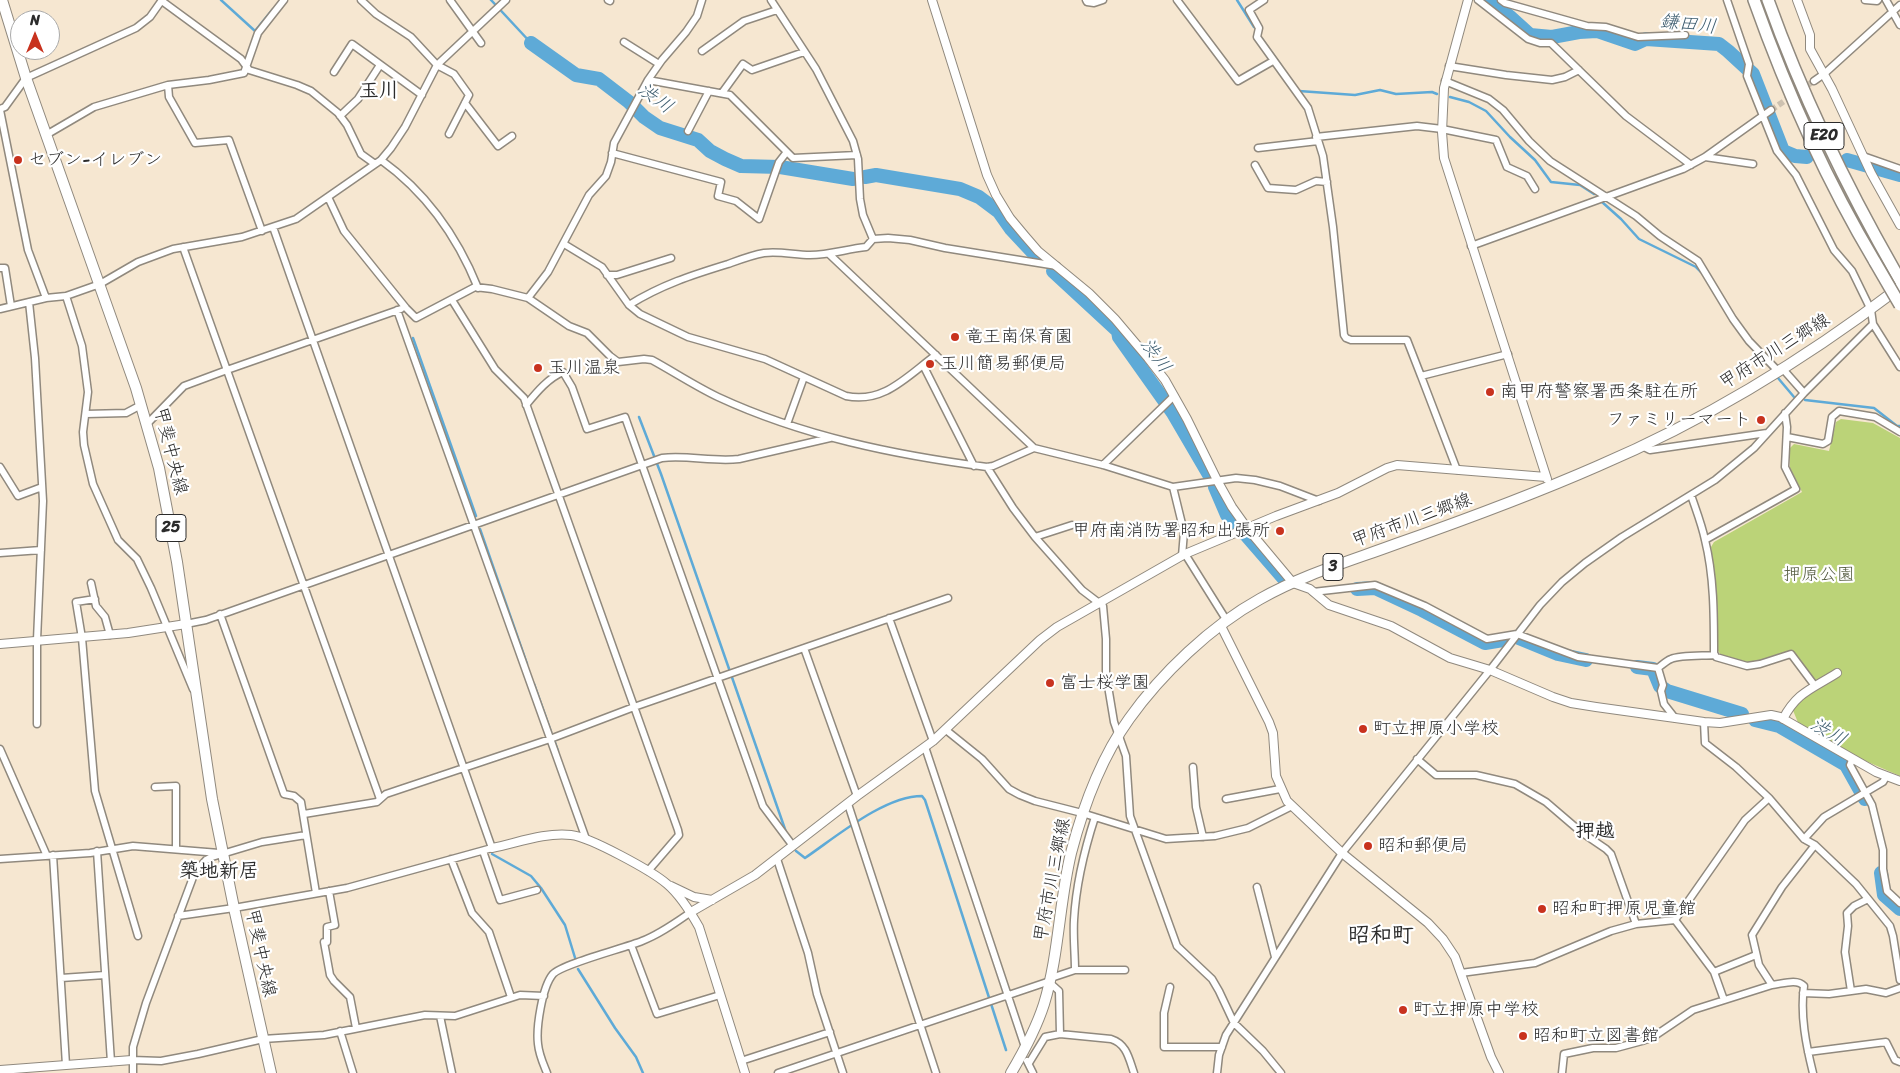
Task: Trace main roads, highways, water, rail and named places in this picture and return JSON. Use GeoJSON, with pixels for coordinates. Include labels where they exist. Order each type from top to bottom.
{"type":"FeatureCollection","features":[{"type":"Feature","properties":{"kind":"highway","name":"E20"},"geometry":{"type":"LineString","coordinates":[[1754,0],[1767,36],[1812,141],[1847,211],[1900,305]]}},
{"type":"Feature","properties":{"kind":"highway","name":"E20"},"geometry":{"type":"LineString","coordinates":[[1768,0],[1799,81],[1824,136],[1854,198],[1900,280]]}},
{"type":"Feature","properties":{"kind":"main road","name":"甲斐中央線"},"geometry":{"type":"LineString","coordinates":[[2,0],[26,78],[100,284],[147,424],[168,509],[223,854],[271,1073]]}},
{"type":"Feature","properties":{"kind":"main road","name":"甲府市川三郷線"},"geometry":{"type":"LineString","coordinates":[[1011,1073],[1024,1051],[1043,1007],[1050,981],[1071,855],[1082,813],[1102,765],[1128,720],[1161,679],[1189,651],[1258,600],[1293,583],[1642,446],[1716,409],[1780,370],[1870,310],[1900,287]]}},
{"type":"Feature","properties":{"kind":"waterway","name":"渋川"},"geometry":{"type":"LineString","coordinates":[[221,0],[255,31],[273,9]]}},
{"type":"Feature","properties":{"kind":"waterway","name":"渋川"},"geometry":{"type":"LineString","coordinates":[[491,0],[531,43]]}},
{"type":"Feature","properties":{"kind":"waterway"},"geometry":{"type":"LineString","coordinates":[[1237,0],[1254,27]]}},
{"type":"Feature","properties":{"kind":"waterway","name":"鎌田川"},"geometry":{"type":"LineString","coordinates":[[1488,0],[1530,35],[1552,37],[1597,31],[1635,44],[1646,39],[1719,44],[1753,74],[1783,151],[1795,156],[1807,157]]}},
{"type":"Feature","properties":{"kind":"waterway"},"geometry":{"type":"LineString","coordinates":[[1262,39],[1280,64]]}},
{"type":"Feature","properties":{"kind":"waterway","name":"渋川"},"geometry":{"type":"LineString","coordinates":[[531,43],[576,75],[599,79],[660,128],[698,140],[710,151],[741,166],[780,167],[853,179]]}},
{"type":"Feature","properties":{"kind":"waterway"},"geometry":{"type":"LineString","coordinates":[[1299,91],[1355,95],[1380,90],[1396,94],[1432,92],[1437,94]]}},
{"type":"Feature","properties":{"kind":"waterway"},"geometry":{"type":"LineString","coordinates":[[1450,97],[1469,102],[1486,111],[1535,160],[1551,182],[1580,185],[1594,194]]}},
{"type":"Feature","properties":{"kind":"waterway","name":"鎌田川"},"geometry":{"type":"LineString","coordinates":[[1847,160],[1900,175]]}},
{"type":"Feature","properties":{"kind":"waterway","name":"渋川"},"geometry":{"type":"LineString","coordinates":[[865,177],[876,175],[960,189],[979,197],[999,212],[1011,229],[1039,259]]}},
{"type":"Feature","properties":{"kind":"waterway"},"geometry":{"type":"LineString","coordinates":[[1602,202],[1639,239],[1696,267],[1701,272]]}},
{"type":"Feature","properties":{"kind":"waterway","name":"渋川"},"geometry":{"type":"LineString","coordinates":[[1053,271],[1118,331],[1119,337],[1173,413],[1211,478]]}},
{"type":"Feature","properties":{"kind":"waterway"},"geometry":{"type":"LineString","coordinates":[[413,338],[476,516]]}},
{"type":"Feature","properties":{"kind":"waterway"},"geometry":{"type":"LineString","coordinates":[[1778,378],[1794,397]]}},
{"type":"Feature","properties":{"kind":"waterway"},"geometry":{"type":"LineString","coordinates":[[1805,400],[1874,408],[1897,426],[1900,426]]}},
{"type":"Feature","properties":{"kind":"waterway"},"geometry":{"type":"LineString","coordinates":[[639,417],[661,474],[786,832]]}},
{"type":"Feature","properties":{"kind":"waterway","name":"渋川"},"geometry":{"type":"LineString","coordinates":[[1215,487],[1227,515],[1238,527]]}},
{"type":"Feature","properties":{"kind":"waterway"},"geometry":{"type":"LineString","coordinates":[[480,529],[527,664]]}},
{"type":"Feature","properties":{"kind":"waterway","name":"渋川"},"geometry":{"type":"LineString","coordinates":[[1246,535],[1285,580]]}},
{"type":"Feature","properties":{"kind":"waterway","name":"渋川"},"geometry":{"type":"LineString","coordinates":[[1357,589],[1375,588],[1485,643],[1509,639]]}},
{"type":"Feature","properties":{"kind":"waterway","name":"渋川"},"geometry":{"type":"LineString","coordinates":[[1519,638],[1558,654],[1586,660]]}},
{"type":"Feature","properties":{"kind":"waterway","name":"渋川"},"geometry":{"type":"LineString","coordinates":[[1637,667],[1653,669],[1660,686],[1667,691],[1742,714]]}},
{"type":"Feature","properties":{"kind":"waterway"},"geometry":{"type":"LineString","coordinates":[[534,684],[551,732]]}},
{"type":"Feature","properties":{"kind":"waterway","name":"渋川"},"geometry":{"type":"LineString","coordinates":[[1755,720],[1779,726],[1846,765],[1865,799]]}},
{"type":"Feature","properties":{"kind":"waterway"},"geometry":{"type":"LineString","coordinates":[[554,740],[558,751]]}},
{"type":"Feature","properties":{"kind":"waterway"},"geometry":{"type":"LineString","coordinates":[[796,851],[805,858],[876,810],[907,798],[922,796],[925,800],[1006,1050]]}},
{"type":"Feature","properties":{"kind":"waterway"},"geometry":{"type":"LineString","coordinates":[[492,854],[531,876],[541,888],[565,925],[576,961]]}},
{"type":"Feature","properties":{"kind":"waterway","name":"渋川"},"geometry":{"type":"LineString","coordinates":[[1881,873],[1884,895],[1900,909]]}},
{"type":"Feature","properties":{"kind":"waterway"},"geometry":{"type":"LineString","coordinates":[[578,969],[615,1028],[636,1057],[643,1073]]}},
{"type":"Feature","properties":{"kind":"tunnel"},"geometry":{"type":"LineString","coordinates":[[1771,110],[1814,81]]}},
{"type":"Feature","properties":{"kind":"place","name":"セブン-イレブン"},"geometry":{"type":"Point","coordinates":[18,160]}},
{"type":"Feature","properties":{"kind":"place","name":"竜王南保育園"},"geometry":{"type":"Point","coordinates":[955,337]}},
{"type":"Feature","properties":{"kind":"place","name":"玉川簡易郵便局"},"geometry":{"type":"Point","coordinates":[930,364]}},
{"type":"Feature","properties":{"kind":"place","name":"玉川温泉"},"geometry":{"type":"Point","coordinates":[538,368]}},
{"type":"Feature","properties":{"kind":"place","name":"南甲府警察署西条駐在所"},"geometry":{"type":"Point","coordinates":[1490,392]}},
{"type":"Feature","properties":{"kind":"place","name":"ファミリーマート"},"geometry":{"type":"Point","coordinates":[1761,420]}},
{"type":"Feature","properties":{"kind":"place","name":"甲府南消防署昭和出張所"},"geometry":{"type":"Point","coordinates":[1280,531]}},
{"type":"Feature","properties":{"kind":"place","name":"富士桜学園"},"geometry":{"type":"Point","coordinates":[1050,683]}},
{"type":"Feature","properties":{"kind":"place","name":"町立押原小学校"},"geometry":{"type":"Point","coordinates":[1363,729]}},
{"type":"Feature","properties":{"kind":"place","name":"昭和郵便局"},"geometry":{"type":"Point","coordinates":[1368,846]}},
{"type":"Feature","properties":{"kind":"place","name":"昭和町押原児童館"},"geometry":{"type":"Point","coordinates":[1542,909]}},
{"type":"Feature","properties":{"kind":"place","name":"町立押原中学校"},"geometry":{"type":"Point","coordinates":[1403,1010]}},
{"type":"Feature","properties":{"kind":"place","name":"昭和町立図書館"},"geometry":{"type":"Point","coordinates":[1523,1036]}},
{"type":"Feature","properties":{"kind":"district","name":"玉川"},"geometry":{"type":"Point","coordinates":[379,92]}},
{"type":"Feature","properties":{"kind":"district","name":"押越"},"geometry":{"type":"Point","coordinates":[1595,832]}},
{"type":"Feature","properties":{"kind":"district","name":"築地新居"},"geometry":{"type":"Point","coordinates":[219,872]}},
{"type":"Feature","properties":{"kind":"district","name":"昭和町"},"geometry":{"type":"Point","coordinates":[1381,936]}},
{"type":"Feature","properties":{"kind":"park label","name":"押原公園"},"geometry":{"type":"Point","coordinates":[1819,575]}}]}
